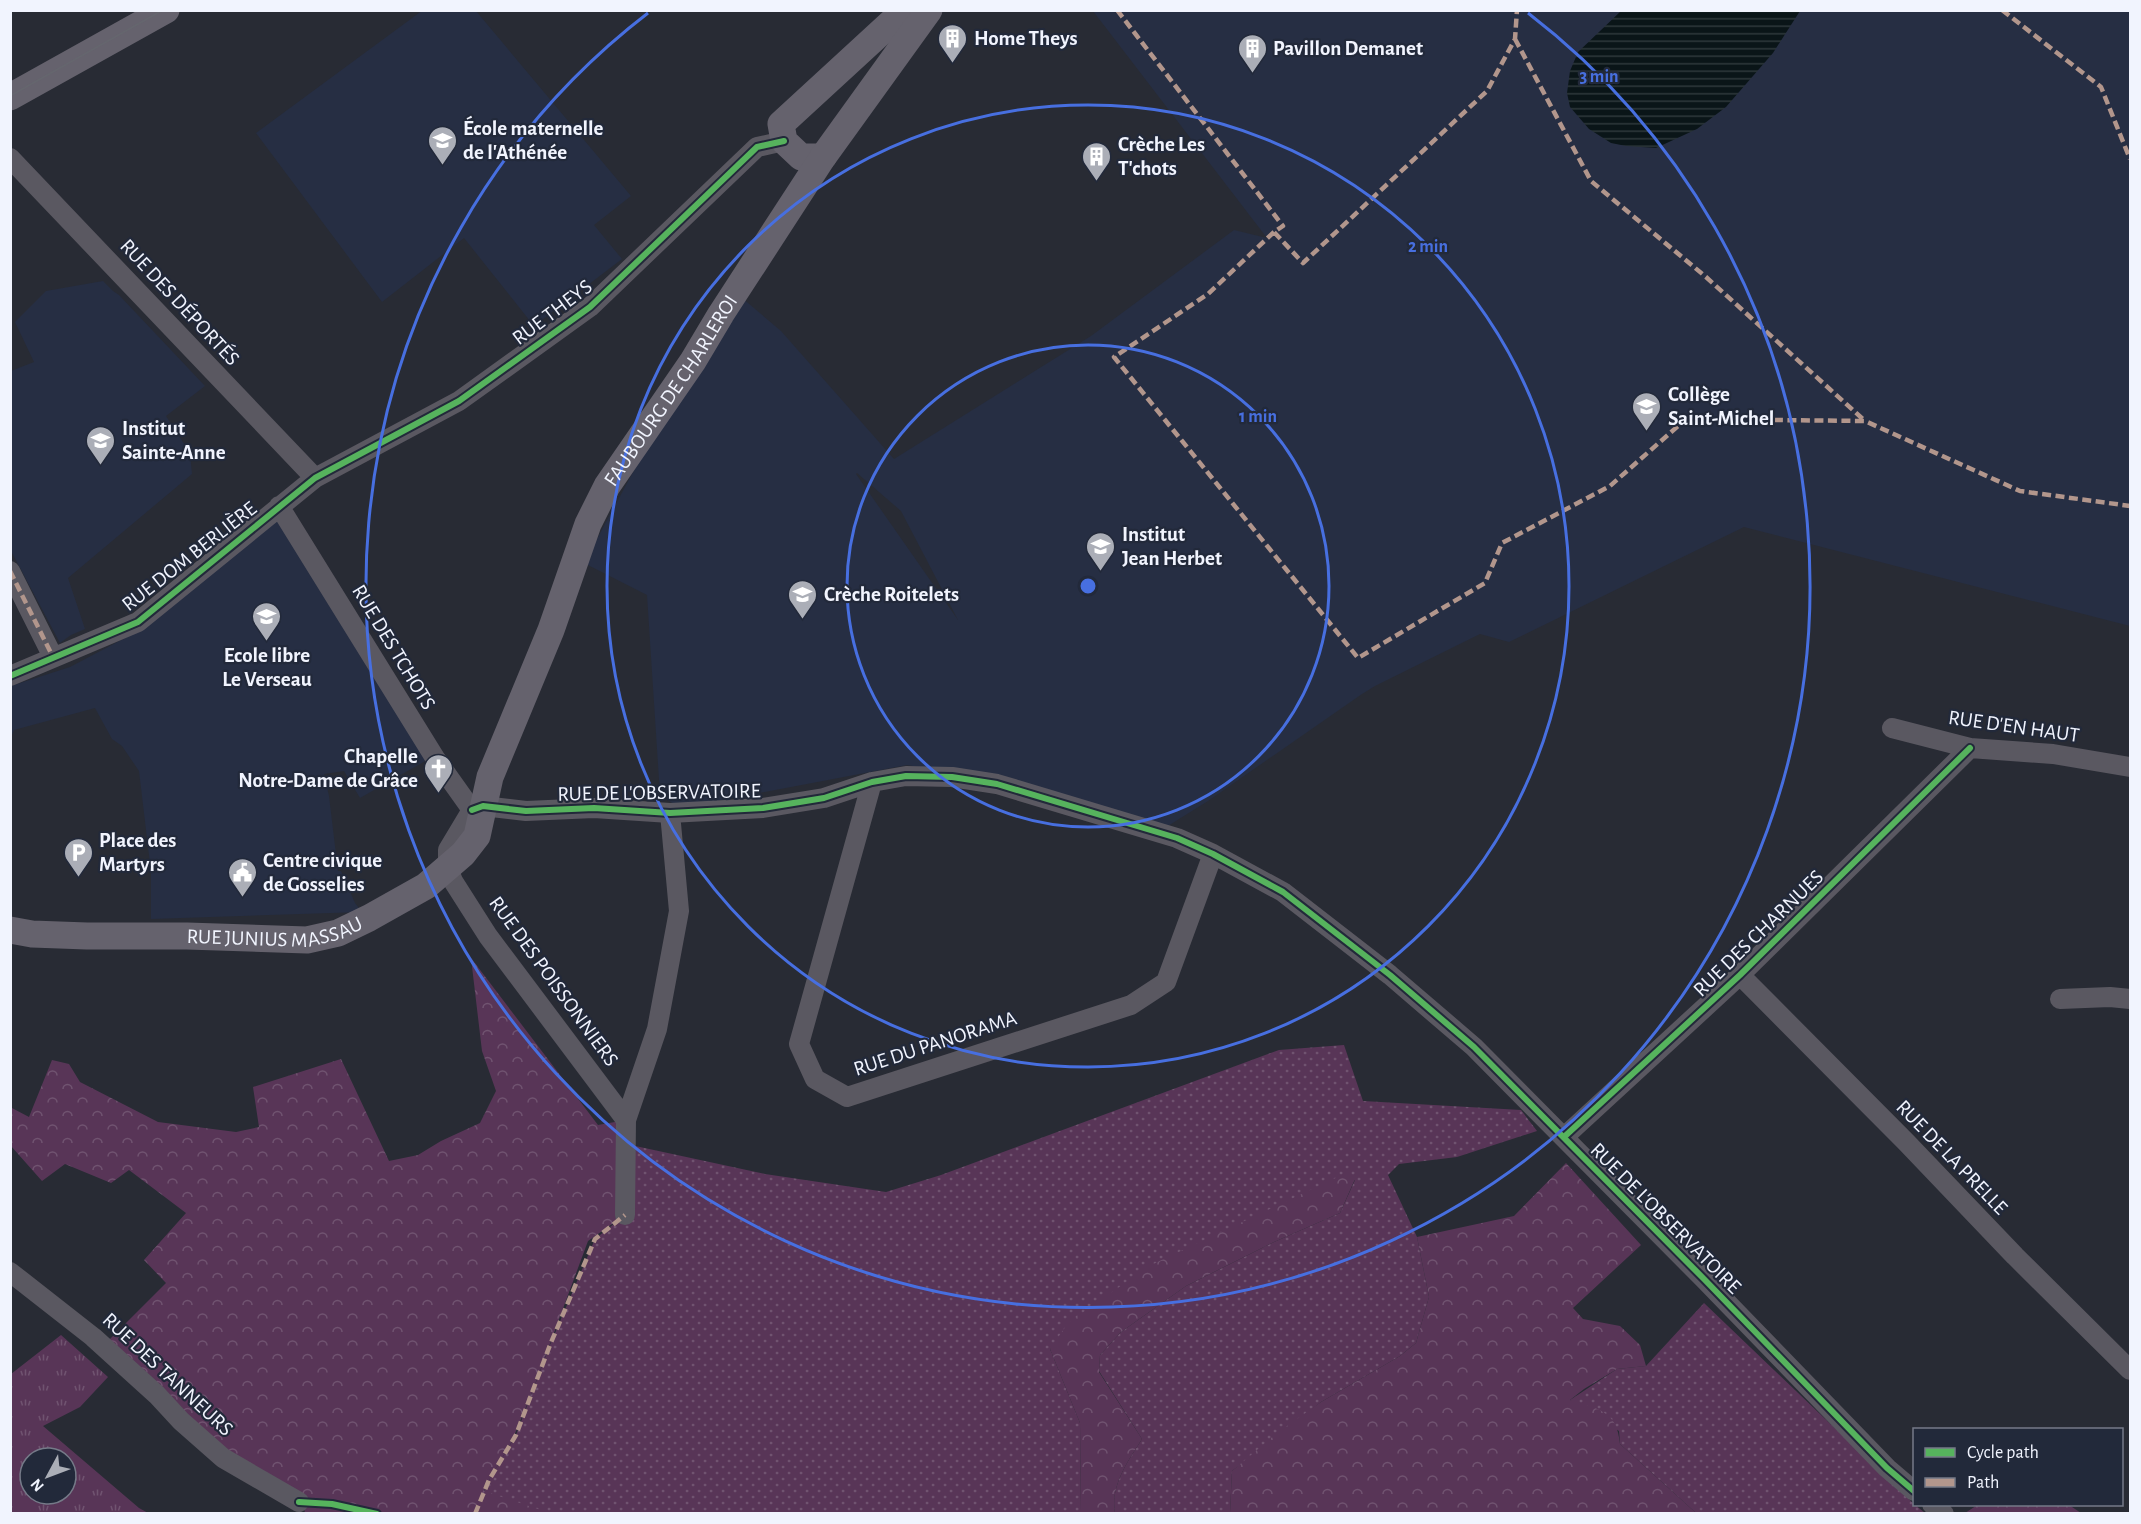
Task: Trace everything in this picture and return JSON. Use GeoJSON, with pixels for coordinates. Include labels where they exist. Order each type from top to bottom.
{"type":"FeatureCollection","features":[{"type":"Feature","properties":{"kind":"main road"},"geometry":{"type":"LineString","coordinates":[[10,97],[166,10]]}},
{"type":"Feature","properties":{"kind":"main road"},"geometry":{"type":"LineString","coordinates":[[804,158],[781,124],[905,10]]}},
{"type":"Feature","properties":{"kind":"main road","name":"FAUBOURG DE CHARLEROI"},"geometry":{"type":"LineString","coordinates":[[477,808],[551,630],[588,524],[607,486],[693,361],[721,314],[804,158],[856,111],[929,10]]}},
{"type":"Feature","properties":{"kind":"main road"},"geometry":{"type":"LineString","coordinates":[[826,82],[841,85],[853,95],[856,111]]}},
{"type":"Feature","properties":{"kind":"main road","name":"RUE JUNIUS MASSAU"},"geometry":{"type":"LineString","coordinates":[[10,930],[33,934],[87,936],[187,936],[307,940],[338,933],[426,886],[448,868],[477,836],[477,808]]}},
{"type":"Feature","properties":{"kind":"street","name":"RUE THEYS"},"geometry":{"type":"LineString","coordinates":[[315,478],[459,401],[580,314],[757,147],[804,158]]}},
{"type":"Feature","properties":{"kind":"street","name":"RUE DES DÉPORTÉS"},"geometry":{"type":"LineString","coordinates":[[10,158],[315,478]]}},
{"type":"Feature","properties":{"kind":"street","name":"RUE DOM BERLIÈRE"},"geometry":{"type":"LineString","coordinates":[[10,676],[138,622],[315,478]]}},
{"type":"Feature","properties":{"kind":"street","name":"RUE DES TCHOTS"},"geometry":{"type":"LineString","coordinates":[[279,506],[435,758],[477,808]]}},
{"type":"Feature","properties":{"kind":"street"},"geometry":{"type":"LineString","coordinates":[[10,571],[53,657]]}},
{"type":"Feature","properties":{"kind":"street","name":"RUE D'EN HAUT"},"geometry":{"type":"LineString","coordinates":[[1892,728],[1970,748],[2052,754],[2130,767]]}},
{"type":"Feature","properties":{"kind":"street","name":"RUE DES CHARNUES"},"geometry":{"type":"LineString","coordinates":[[1564,1137],[1740,975],[1970,748]]}},
{"type":"Feature","properties":{"kind":"street","name":"RUE DE L'OBSERVATOIRE"},"geometry":{"type":"LineString","coordinates":[[477,808],[526,811],[594,808],[670,813],[763,808],[824,798],[872,782],[906,776],[952,777],[997,784],[1177,838],[1213,854],[1283,892],[1390,975],[1474,1047],[1887,1468],[1913,1490]]}},
{"type":"Feature","properties":{"kind":"street","name":"RUE DU PANORAMA"},"geometry":{"type":"LineString","coordinates":[[872,782],[798,1044],[815,1079],[847,1097],[1131,1005],[1166,982],[1213,854]]}},
{"type":"Feature","properties":{"kind":"street"},"geometry":{"type":"LineString","coordinates":[[625,1215],[626,1120],[657,1029],[679,911],[670,813]]}},
{"type":"Feature","properties":{"kind":"street","name":"RUE DES POISSONNIERS"},"geometry":{"type":"LineString","coordinates":[[448,868],[453,881],[488,936],[626,1120]]}},
{"type":"Feature","properties":{"kind":"street","name":"RUE DE LA PRELLE"},"geometry":{"type":"LineString","coordinates":[[1740,975],[2130,1370]]}},
{"type":"Feature","properties":{"kind":"street"},"geometry":{"type":"LineString","coordinates":[[2060,999],[2110,997],[2130,999]]}},
{"type":"Feature","properties":{"kind":"street","name":"RUE DES TANNEURS"},"geometry":{"type":"LineString","coordinates":[[10,1272],[93,1337],[223,1458],[299,1502]]}},
{"type":"Feature","properties":{"kind":"shaded area","name":"École maternelle de l'Athénée"},"geometry":{"type":"Polygon","coordinates":[[[423,10],[476,11],[631,196],[594,225],[622,259],[534,326],[464,238],[382,302],[256,133],[423,10]]]}},
{"type":"Feature","properties":{"kind":"shaded area","name":"Collège Saint-Michel"},"geometry":{"type":"Polygon","coordinates":[[[1093,11],[2130,11],[2130,626],[1744,527],[1509,642],[1480,634],[1375,686],[1208,801],[1163,829],[1042,788],[907,765],[680,808],[660,795],[647,595],[584,563],[693,361],[735,292],[781,331],[894,459],[1091,336],[1234,230],[1267,238],[1093,11]],[[856,474],[958,620],[901,511],[856,474]]]}},
{"type":"Feature","properties":{"kind":"shaded area"},"geometry":{"type":"Polygon","coordinates":[[[1621,11],[1800,11],[1773,53],[1726,107],[1697,129],[1656,148],[1611,143],[1589,129],[1570,107],[1567,93],[1570,71],[1578,52],[1621,11]]]}},
{"type":"Feature","properties":{"kind":"shaded area","name":"Institut Sainte-Anne"},"geometry":{"type":"Polygon","coordinates":[[[103,281],[205,386],[166,416],[190,453],[192,474],[68,578],[85,629],[60,643],[11,551],[11,371],[34,362],[15,322],[46,291],[103,281]]]}},
{"type":"Feature","properties":{"kind":"shaded area"},"geometry":{"type":"Polygon","coordinates":[[[282,512],[427,760],[360,798],[344,771],[324,774],[329,796],[338,871],[341,871],[355,903],[362,912],[151,919],[151,872],[139,771],[122,746],[112,739],[95,708],[14,730],[11,737],[11,686],[70,667],[127,637],[282,512]]]}},
{"type":"Feature","properties":{"kind":"green space"},"geometry":{"type":"Polygon","coordinates":[[[471,958],[598,1125],[626,1120],[625,1215],[588,1241],[531,1395],[511,1443],[484,1491],[550,1513],[304,1513],[305,1511],[292,1498],[246,1471],[103,1346],[166,1283],[144,1260],[186,1213],[129,1170],[111,1183],[65,1164],[42,1181],[11,1146],[10,1107],[29,1117],[52,1060],[69,1064],[80,1082],[158,1122],[236,1132],[259,1127],[253,1087],[341,1059],[389,1161],[418,1155],[441,1141],[480,1123],[496,1091],[482,1051],[471,958]]]}},
{"type":"Feature","properties":{"kind":"green space"},"geometry":{"type":"Polygon","coordinates":[[[1344,1045],[1363,1101],[1521,1110],[1537,1131],[1457,1157],[1399,1164],[1388,1175],[1417,1237],[1429,1297],[1416,1343],[1400,1356],[1321,1402],[1232,1471],[1230,1513],[1115,1513],[1115,1493],[1121,1474],[1142,1439],[1099,1371],[1100,1355],[1121,1332],[1186,1286],[1274,1242],[1340,1213],[1355,1180],[1050,1349],[1080,1423],[1081,1513],[550,1514],[484,1492],[516,1435],[550,1345],[595,1239],[625,1215],[626,1144],[765,1174],[886,1192],[941,1175],[1279,1050],[1344,1045]]]}},
{"type":"Feature","properties":{"kind":"green space"},"geometry":{"type":"Polygon","coordinates":[[[1566,1163],[1641,1245],[1573,1308],[1583,1319],[1620,1326],[1640,1345],[1646,1366],[1617,1369],[1570,1400],[1597,1409],[1610,1418],[1615,1424],[1620,1444],[1696,1513],[1230,1513],[1232,1471],[1277,1433],[1321,1402],[1400,1356],[1416,1343],[1429,1297],[1417,1237],[1514,1216],[1566,1163]]]}},
{"type":"Feature","properties":{"kind":"green space"},"geometry":{"type":"Polygon","coordinates":[[[1342,1175],[1355,1179],[1340,1213],[1274,1242],[1186,1286],[1121,1332],[1100,1355],[1099,1372],[1142,1439],[1121,1474],[1115,1493],[1115,1513],[1081,1513],[1080,1423],[1050,1349],[1068,1323],[1149,1266],[1342,1175]]]}},
{"type":"Feature","properties":{"kind":"green space"},"geometry":{"type":"Polygon","coordinates":[[[1704,1303],[1913,1503],[1913,1506],[1925,1513],[1696,1513],[1620,1444],[1619,1431],[1570,1400],[1617,1369],[1646,1366],[1704,1303]]]}},
{"type":"Feature","properties":{"kind":"green space"},"geometry":{"type":"Polygon","coordinates":[[[61,1335],[108,1377],[80,1407],[43,1426],[66,1446],[18,1446],[18,1506],[78,1506],[78,1456],[139,1508],[148,1513],[11,1513],[11,1374],[61,1335]]]}},
{"type":"Feature","properties":{"kind":"green space"},"geometry":{"type":"Polygon","coordinates":[[[1976,1506],[2070,1506],[2081,1513],[1965,1513],[1976,1506]]]}},
{"type":"Feature","properties":{"kind":"tram line"},"geometry":{"type":"LineString","coordinates":[[10,96],[163,10]]}},
{"type":"Feature","properties":{"kind":"marked path"},"geometry":{"type":"LineString","coordinates":[[1117,10],[1283,226],[1274,232],[1303,263],[1487,91],[1515,39],[1517,10]]}},
{"type":"Feature","properties":{"kind":"marked path"},"geometry":{"type":"LineString","coordinates":[[2002,10],[2101,87],[2130,159]]}},
{"type":"Feature","properties":{"kind":"marked path"},"geometry":{"type":"LineString","coordinates":[[1515,39],[1591,181],[1706,277],[1865,421]]}},
{"type":"Feature","properties":{"kind":"marked path"},"geometry":{"type":"LineString","coordinates":[[1274,232],[1208,294],[1114,357],[1358,658],[1485,583],[1502,543],[1610,486],[1686,419],[1865,421],[2020,491],[2130,506]]}},
{"type":"Feature","properties":{"kind":"marked path"},"geometry":{"type":"LineString","coordinates":[[10,571],[53,657]]}},
{"type":"Feature","properties":{"kind":"marked path"},"geometry":{"type":"LineString","coordinates":[[475,1514],[489,1480],[516,1435],[550,1345],[595,1239],[625,1215]]}},
{"type":"Feature","properties":{"kind":"cycle path"},"geometry":{"type":"LineString","coordinates":[[10,676],[138,622],[315,478],[459,401],[590,307],[757,147],[784,141]]}},
{"type":"Feature","properties":{"kind":"cycle path"},"geometry":{"type":"LineString","coordinates":[[1564,1137],[1740,975],[1970,748]]}},
{"type":"Feature","properties":{"kind":"cycle path"},"geometry":{"type":"LineString","coordinates":[[472,810],[483,806],[526,811],[594,808],[670,813],[763,808],[824,798],[872,782],[906,776],[952,777],[997,784],[1177,838],[1213,854],[1283,892],[1390,975],[1474,1047],[1887,1468],[1913,1490]]}},
{"type":"Feature","properties":{"kind":"cycle path"},"geometry":{"type":"LineString","coordinates":[[299,1502],[332,1504],[377,1514]]}},
{"type":"Feature","properties":{"kind":"place","name":"Home Theys"},"geometry":{"type":"Point","coordinates":[953,64]}},
{"type":"Feature","properties":{"kind":"place","name":"Pavillon Demanet"},"geometry":{"type":"Point","coordinates":[1252,74]}},
{"type":"Feature","properties":{"kind":"place","name":"École maternelle de l'Athénée"},"geometry":{"type":"Point","coordinates":[442,166]}},
{"type":"Feature","properties":{"kind":"place","name":"Crèche Les T'chots"},"geometry":{"type":"Point","coordinates":[1097,182]}},
{"type":"Feature","properties":{"kind":"place","name":"Collège Saint-Michel"},"geometry":{"type":"Point","coordinates":[1647,432]}},
{"type":"Feature","properties":{"kind":"place","name":"Institut Sainte-Anne"},"geometry":{"type":"Point","coordinates":[101,466]}},
{"type":"Feature","properties":{"kind":"place","name":"Institut Jean Herbet"},"geometry":{"type":"Point","coordinates":[1101,572]}},
{"type":"Feature","properties":{"kind":"place","name":"Crèche Roitelets"},"geometry":{"type":"Point","coordinates":[803,620]}},
{"type":"Feature","properties":{"kind":"place","name":"Ecole libre Le Verseau"},"geometry":{"type":"Point","coordinates":[267,642]}},
{"type":"Feature","properties":{"kind":"place","name":"Chapelle Notre-Dame de Grâce"},"geometry":{"type":"Point","coordinates":[439,794]}},
{"type":"Feature","properties":{"kind":"place","name":"Place des Martyrs"},"geometry":{"type":"Point","coordinates":[78,878]}},
{"type":"Feature","properties":{"kind":"place","name":"Centre civique de Gosselies"},"geometry":{"type":"Point","coordinates":[242,898]}}]}
